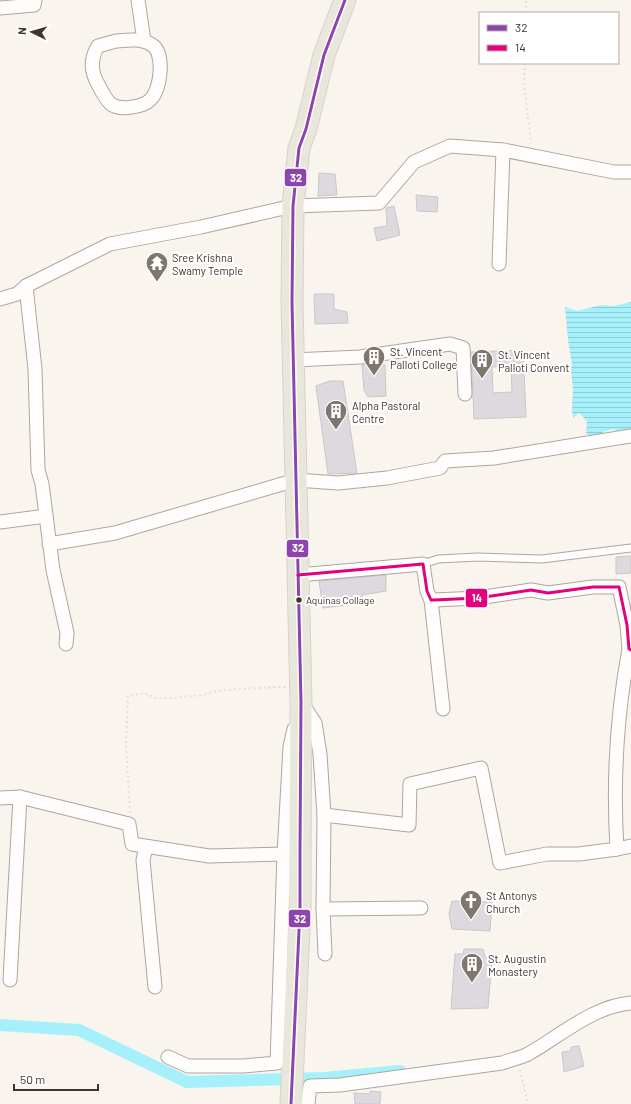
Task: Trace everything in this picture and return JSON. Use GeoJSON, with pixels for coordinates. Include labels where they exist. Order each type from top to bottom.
{"type":"FeatureCollection","features":[{"type":"Feature","properties":{"kind":"main road"},"geometry":{"type":"LineString","coordinates":[[291,1104],[292,1048],[300,909],[301,694],[293,360],[293,206],[299,148],[306,129],[324,55],[345,0]]}},
{"type":"Feature","properties":{"kind":"street"},"geometry":{"type":"LineString","coordinates":[[0,8],[34,4],[35,0]]}},
{"type":"Feature","properties":{"kind":"street"},"geometry":{"type":"LineString","coordinates":[[138,0],[144,41],[158,50],[160,58],[160,74],[152,99],[143,104],[118,108],[111,104],[96,82],[92,68],[93,54],[98,46],[112,42],[144,41]]}},
{"type":"Feature","properties":{"kind":"street"},"geometry":{"type":"LineString","coordinates":[[0,299],[17,294],[26,286],[110,244],[201,227],[293,206],[319,203],[379,203],[414,162],[450,146],[503,150],[614,172],[631,172]]}},
{"type":"Feature","properties":{"kind":"street"},"geometry":{"type":"LineString","coordinates":[[499,264],[503,150]]}},
{"type":"Feature","properties":{"kind":"street"},"geometry":{"type":"LineString","coordinates":[[26,286],[35,369],[36,458],[42,484],[49,544],[67,633],[66,644]]}},
{"type":"Feature","properties":{"kind":"street"},"geometry":{"type":"LineString","coordinates":[[293,360],[360,357],[450,344],[463,348],[465,394]]}},
{"type":"Feature","properties":{"kind":"street"},"geometry":{"type":"LineString","coordinates":[[49,544],[115,533],[296,480],[338,483],[387,478],[440,468],[444,461],[494,458],[631,436]]}},
{"type":"Feature","properties":{"kind":"street"},"geometry":{"type":"LineString","coordinates":[[0,522],[46,516]]}},
{"type":"Feature","properties":{"kind":"street"},"geometry":{"type":"LineString","coordinates":[[298,574],[423,564],[427,591],[431,600],[443,709]]}},
{"type":"Feature","properties":{"kind":"street"},"geometry":{"type":"LineString","coordinates":[[324,815],[409,825],[410,784],[481,768],[500,863],[547,854],[579,854],[627,847],[616,824],[621,690],[630,649],[627,625],[619,587],[548,593],[531,590],[478,598],[431,600]]}},
{"type":"Feature","properties":{"kind":"street"},"geometry":{"type":"LineString","coordinates":[[301,694],[315,723],[320,754],[324,815],[323,909],[326,954]]}},
{"type":"Feature","properties":{"kind":"street"},"geometry":{"type":"LineString","coordinates":[[168,1057],[188,1066],[243,1066],[277,1063],[284,854],[290,747],[301,694]]}},
{"type":"Feature","properties":{"kind":"street"},"geometry":{"type":"LineString","coordinates":[[0,798],[20,797],[129,824],[132,844],[146,847],[209,856],[284,854]]}},
{"type":"Feature","properties":{"kind":"street"},"geometry":{"type":"LineString","coordinates":[[10,980],[20,797]]}},
{"type":"Feature","properties":{"kind":"street"},"geometry":{"type":"LineString","coordinates":[[146,847],[142,860],[155,987]]}},
{"type":"Feature","properties":{"kind":"street"},"geometry":{"type":"LineString","coordinates":[[323,909],[421,908]]}},
{"type":"Feature","properties":{"kind":"street"},"geometry":{"type":"LineString","coordinates":[[308,1104],[310,1086],[340,1085],[502,1063],[526,1055],[590,1016],[616,1004],[631,1003]]}},
{"type":"Feature","properties":{"kind":"lane"},"geometry":{"type":"LineString","coordinates":[[423,564],[438,559],[478,557],[542,559],[631,548]]}},
{"type":"Feature","properties":{"kind":"path"},"geometry":{"type":"LineString","coordinates":[[526,0],[526,12]]}},
{"type":"Feature","properties":{"kind":"path"},"geometry":{"type":"LineString","coordinates":[[525,64],[524,83],[533,156]]}},
{"type":"Feature","properties":{"kind":"path"},"geometry":{"type":"LineString","coordinates":[[129,824],[130,805],[126,744],[128,696],[144,693],[156,698],[173,698],[203,695],[216,691],[268,687],[301,694]]}},
{"type":"Feature","properties":{"kind":"path"},"geometry":{"type":"LineString","coordinates":[[517,1058],[528,1104]]}},
{"type":"Feature","properties":{"kind":"water"},"geometry":{"type":"Polygon","coordinates":[[[631,302],[631,434],[619,434],[614,429],[603,432],[599,439],[592,438],[586,433],[587,421],[579,413],[573,418],[572,364],[565,307],[577,311],[601,305],[614,306],[631,302]]]}},
{"type":"Feature","properties":{"kind":"building"},"geometry":{"type":"Polygon","coordinates":[[[319,173],[335,174],[337,195],[318,196],[319,173]]]}},
{"type":"Feature","properties":{"kind":"building"},"geometry":{"type":"Polygon","coordinates":[[[416,195],[438,197],[437,212],[417,211],[416,195]]]}},
{"type":"Feature","properties":{"kind":"building"},"geometry":{"type":"Polygon","coordinates":[[[394,206],[400,235],[377,241],[374,228],[387,226],[386,208],[394,206]]]}},
{"type":"Feature","properties":{"kind":"building"},"geometry":{"type":"Polygon","coordinates":[[[314,294],[334,294],[334,309],[347,312],[348,323],[315,324],[314,294]]]}},
{"type":"Feature","properties":{"kind":"building","name":"St. Vincent Palloti Convent"},"geometry":{"type":"Polygon","coordinates":[[[523,350],[526,417],[474,419],[471,352],[523,350]],[[511,366],[492,367],[493,393],[512,392],[511,366]]]}},
{"type":"Feature","properties":{"kind":"building","name":"St. Vincent Palloti College"},"geometry":{"type":"Polygon","coordinates":[[[362,365],[385,365],[386,396],[368,397],[364,390],[362,365]]]}},
{"type":"Feature","properties":{"kind":"building","name":"Alpha Pastoral Centre"},"geometry":{"type":"Polygon","coordinates":[[[330,381],[343,381],[357,473],[328,474],[316,386],[330,381]]]}},
{"type":"Feature","properties":{"kind":"building"},"geometry":{"type":"Polygon","coordinates":[[[631,556],[631,573],[616,574],[616,557],[631,556]]]}},
{"type":"Feature","properties":{"kind":"building"},"geometry":{"type":"Polygon","coordinates":[[[386,575],[386,591],[362,595],[363,603],[323,608],[319,581],[386,575]]]}},
{"type":"Feature","properties":{"kind":"building","name":"St Antonys Church"},"geometry":{"type":"Polygon","coordinates":[[[452,901],[492,902],[490,931],[452,929],[449,914],[452,901]]]}},
{"type":"Feature","properties":{"kind":"building","name":"St. Augustin Monastery"},"geometry":{"type":"Polygon","coordinates":[[[464,949],[483,949],[485,957],[492,960],[488,1008],[451,1009],[455,954],[463,954],[464,949]]]}},
{"type":"Feature","properties":{"kind":"building"},"geometry":{"type":"Polygon","coordinates":[[[579,1046],[584,1066],[564,1072],[562,1052],[571,1051],[571,1047],[579,1046]]]}},
{"type":"Feature","properties":{"kind":"building"},"geometry":{"type":"Polygon","coordinates":[[[370,1091],[381,1092],[380,1104],[355,1104],[354,1093],[370,1094],[370,1091]]]}},
{"type":"Feature","properties":{"kind":"waterway"},"geometry":{"type":"LineString","coordinates":[[0,1025],[79,1030],[187,1082],[324,1078],[400,1071]]}},
{"type":"Feature","properties":{"kind":"transit line","name":"32"},"geometry":{"type":"LineString","coordinates":[[291,1104],[300,909],[301,702],[292,302],[293,206],[299,148],[306,129],[324,55],[345,0]]}},
{"type":"Feature","properties":{"kind":"transit line","name":"14"},"geometry":{"type":"LineString","coordinates":[[298,575],[423,564],[427,591],[431,600],[478,598],[531,590],[548,593],[593,587],[619,587],[627,625],[629,649],[631,650]]}},
{"type":"Feature","properties":{"kind":"place","name":"Sree Krishna Swamy Temple"},"geometry":{"type":"Point","coordinates":[157,282]}},
{"type":"Feature","properties":{"kind":"place","name":"St. Vincent Palloti College"},"geometry":{"type":"Point","coordinates":[374,376]}},
{"type":"Feature","properties":{"kind":"place","name":"St. Vincent Palloti Convent"},"geometry":{"type":"Point","coordinates":[482,380]}},
{"type":"Feature","properties":{"kind":"place","name":"Alpha Pastoral Centre"},"geometry":{"type":"Point","coordinates":[336,430]}},
{"type":"Feature","properties":{"kind":"place","name":"Aquinas Collage"},"geometry":{"type":"Point","coordinates":[299,600]}},
{"type":"Feature","properties":{"kind":"place","name":"St Antonys Church"},"geometry":{"type":"Point","coordinates":[471,920]}},
{"type":"Feature","properties":{"kind":"place","name":"St. Augustin Monastery"},"geometry":{"type":"Point","coordinates":[472,984]}}]}
